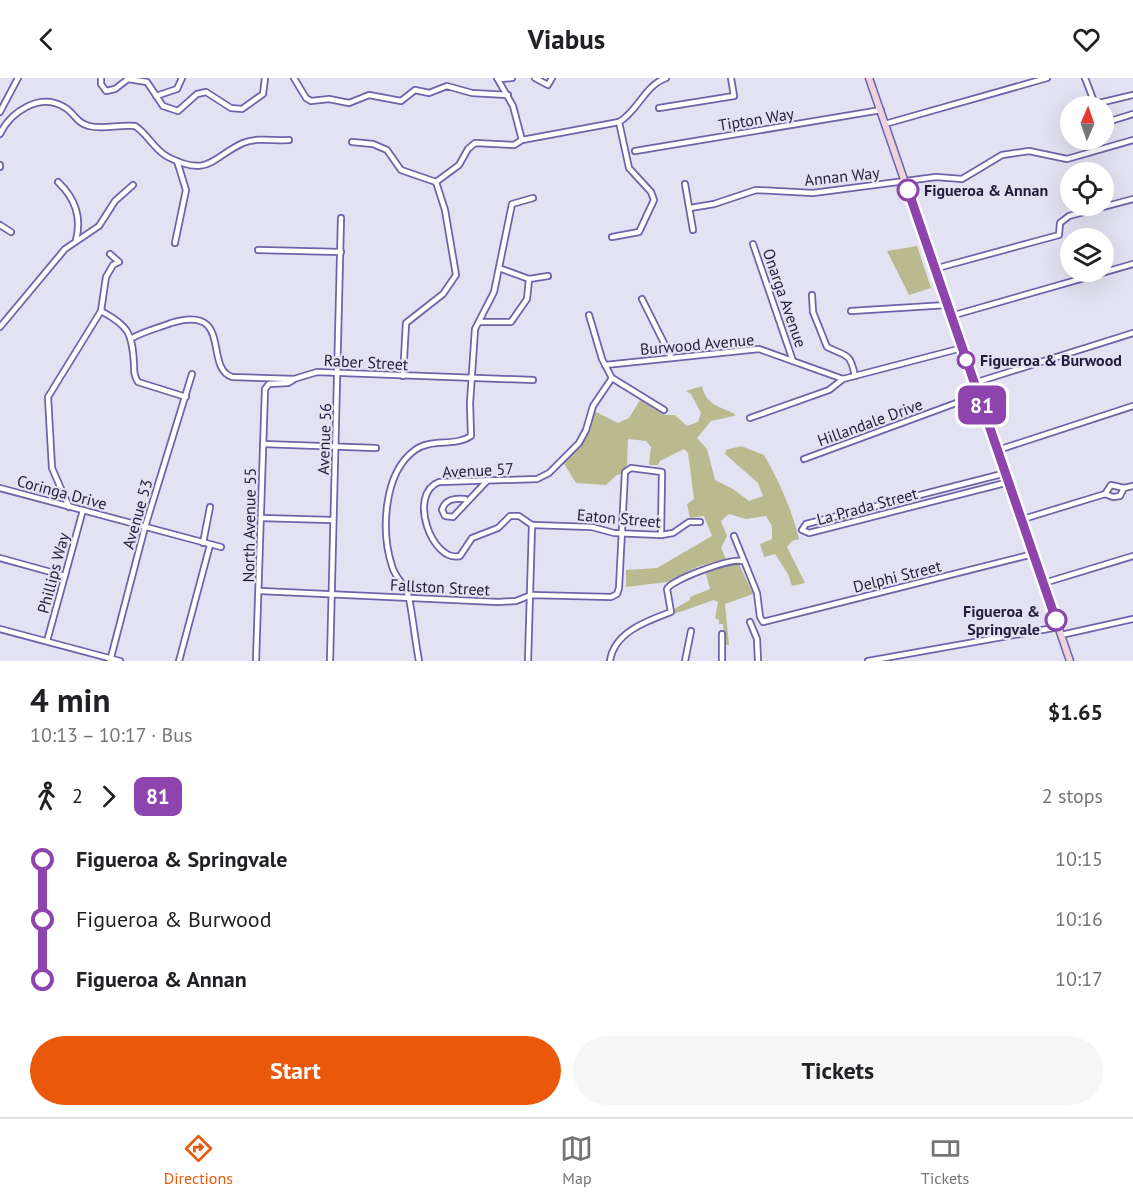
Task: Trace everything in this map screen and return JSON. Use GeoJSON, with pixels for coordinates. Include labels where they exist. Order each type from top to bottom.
{"type":"FeatureCollection","features":[{"type":"Feature","properties":{"kind":"main road"},"geometry":{"type":"LineString","coordinates":[[869,78],[1070,661]]}},
{"type":"Feature","properties":{"kind":"street"},"geometry":{"type":"LineString","coordinates":[[0,112],[18,78]]}},
{"type":"Feature","properties":{"kind":"street"},"geometry":{"type":"LineString","coordinates":[[101,78],[101,84],[106,91],[115,89],[123,80],[150,84],[163,106],[173,111],[182,110],[197,94],[206,92],[231,108],[242,110],[263,94],[265,78]]}},
{"type":"Feature","properties":{"kind":"street"},"geometry":{"type":"LineString","coordinates":[[156,96],[177,89],[182,78]]}},
{"type":"Feature","properties":{"kind":"street"},"geometry":{"type":"LineString","coordinates":[[294,78],[306,98],[318,102],[329,99],[349,103],[369,95],[401,101],[412,91],[429,93],[447,86],[471,93],[508,94]]}},
{"type":"Feature","properties":{"kind":"street"},"geometry":{"type":"LineString","coordinates":[[512,78],[498,79],[508,94],[522,140]]}},
{"type":"Feature","properties":{"kind":"street"},"geometry":{"type":"LineString","coordinates":[[535,78],[548,85],[552,78]]}},
{"type":"Feature","properties":{"kind":"street"},"geometry":{"type":"LineString","coordinates":[[436,182],[459,165],[468,148],[475,143],[514,145],[522,140],[619,122],[631,114],[655,83],[666,78]]}},
{"type":"Feature","properties":{"kind":"street"},"geometry":{"type":"LineString","coordinates":[[659,108],[734,96],[731,78]]}},
{"type":"Feature","properties":{"kind":"street"},"geometry":{"type":"LineString","coordinates":[[885,124],[1047,78]]}},
{"type":"Feature","properties":{"kind":"street"},"geometry":{"type":"LineString","coordinates":[[1085,78],[1092,96]]}},
{"type":"Feature","properties":{"kind":"street"},"geometry":{"type":"LineString","coordinates":[[1114,100],[1133,95]]}},
{"type":"Feature","properties":{"kind":"street"},"geometry":{"type":"LineString","coordinates":[[0,134],[9,118],[18,110],[31,105],[52,103],[65,107],[76,120],[92,127],[135,126],[165,156],[177,161],[211,165],[243,144],[259,139],[289,140]]}},
{"type":"Feature","properties":{"kind":"street","name":"Tipton Way"},"geometry":{"type":"LineString","coordinates":[[635,151],[881,110]]}},
{"type":"Feature","properties":{"kind":"street"},"geometry":{"type":"LineString","coordinates":[[1114,120],[1133,114]]}},
{"type":"Feature","properties":{"kind":"street"},"geometry":{"type":"LineString","coordinates":[[612,237],[639,232],[654,200],[651,192],[628,168],[619,122]]}},
{"type":"Feature","properties":{"kind":"street","name":"Annan Way"},"geometry":{"type":"LineString","coordinates":[[690,208],[714,204],[756,190],[813,193],[936,177],[962,179],[988,161],[1015,152],[1029,151],[1067,159],[1133,140]]}},
{"type":"Feature","properties":{"kind":"street"},"geometry":{"type":"LineString","coordinates":[[352,142],[373,144],[387,150],[401,170],[436,182]]}},
{"type":"Feature","properties":{"kind":"street"},"geometry":{"type":"LineString","coordinates":[[175,243],[186,190],[177,161]]}},
{"type":"Feature","properties":{"kind":"street"},"geometry":{"type":"LineString","coordinates":[[58,182],[66,189],[77,211],[79,229],[76,240]]}},
{"type":"Feature","properties":{"kind":"street"},"geometry":{"type":"LineString","coordinates":[[403,376],[406,323],[443,294],[456,275],[445,210],[436,182]]}},
{"type":"Feature","properties":{"kind":"street"},"geometry":{"type":"LineString","coordinates":[[685,184],[693,230]]}},
{"type":"Feature","properties":{"kind":"street"},"geometry":{"type":"LineString","coordinates":[[0,327],[65,249],[99,226],[115,201],[134,185]]}},
{"type":"Feature","properties":{"kind":"street"},"geometry":{"type":"LineString","coordinates":[[419,661],[408,597],[394,572],[389,556],[389,489],[405,461],[416,449],[429,444],[471,436],[475,329],[494,292],[512,204],[533,198]]}},
{"type":"Feature","properties":{"kind":"street"},"geometry":{"type":"LineString","coordinates":[[934,269],[1059,235],[1060,223],[1069,216],[1133,199]]}},
{"type":"Feature","properties":{"kind":"street","name":"Avenue 56"},"geometry":{"type":"LineString","coordinates":[[330,661],[341,218]]}},
{"type":"Feature","properties":{"kind":"street"},"geometry":{"type":"LineString","coordinates":[[0,225],[11,232]]}},
{"type":"Feature","properties":{"kind":"street","name":"Onarga Avenue"},"geometry":{"type":"LineString","coordinates":[[753,244],[793,361]]}},
{"type":"Feature","properties":{"kind":"street"},"geometry":{"type":"LineString","coordinates":[[258,250],[341,252]]}},
{"type":"Feature","properties":{"kind":"street"},"geometry":{"type":"LineString","coordinates":[[69,507],[52,468],[48,397],[101,312],[106,277],[114,265],[119,262],[110,254]]}},
{"type":"Feature","properties":{"kind":"street"},"geometry":{"type":"LineString","coordinates":[[951,316],[1133,264]]}},
{"type":"Feature","properties":{"kind":"street"},"geometry":{"type":"LineString","coordinates":[[499,268],[529,279],[548,276]]}},
{"type":"Feature","properties":{"kind":"street"},"geometry":{"type":"LineString","coordinates":[[479,322],[507,323],[527,299],[529,279]]}},
{"type":"Feature","properties":{"kind":"street"},"geometry":{"type":"LineString","coordinates":[[812,296],[813,312],[827,346],[845,353],[851,359],[855,376]]}},
{"type":"Feature","properties":{"kind":"street"},"geometry":{"type":"LineString","coordinates":[[642,299],[671,357]]}},
{"type":"Feature","properties":{"kind":"street"},"geometry":{"type":"LineString","coordinates":[[851,311],[947,305]]}},
{"type":"Feature","properties":{"kind":"street"},"geometry":{"type":"LineString","coordinates":[[101,312],[121,323],[132,338],[134,372],[138,382],[186,397]]}},
{"type":"Feature","properties":{"kind":"street"},"geometry":{"type":"LineString","coordinates":[[589,315],[605,365],[612,378],[664,410]]}},
{"type":"Feature","properties":{"kind":"street","name":"Raber Street"},"geometry":{"type":"LineString","coordinates":[[132,338],[143,332],[194,318],[209,328],[228,376],[294,379],[308,372],[532,380]]}},
{"type":"Feature","properties":{"kind":"street"},"geometry":{"type":"LineString","coordinates":[[974,383],[1133,333]]}},
{"type":"Feature","properties":{"kind":"street"},"geometry":{"type":"LineString","coordinates":[[750,418],[829,390],[843,379],[962,348]]}},
{"type":"Feature","properties":{"kind":"street","name":"Burwood Avenue"},"geometry":{"type":"LineString","coordinates":[[605,365],[754,349],[843,379]]}},
{"type":"Feature","properties":{"kind":"street","name":"Avenue 53"},"geometry":{"type":"LineString","coordinates":[[110,660],[145,527],[192,374]]}},
{"type":"Feature","properties":{"kind":"street","name":"Avenue 57"},"geometry":{"type":"LineString","coordinates":[[532,525],[514,515],[491,531],[472,538],[460,556],[450,557],[439,549],[423,506],[430,488],[436,483],[537,479],[549,473],[583,436],[593,406],[612,378]]}},
{"type":"Feature","properties":{"kind":"street","name":"North Avenue 55"},"geometry":{"type":"LineString","coordinates":[[256,661],[265,389],[268,384],[288,383],[294,379]]}},
{"type":"Feature","properties":{"kind":"street","name":"Hillandale Drive"},"geometry":{"type":"LineString","coordinates":[[804,459],[978,395]]}},
{"type":"Feature","properties":{"kind":"street"},"geometry":{"type":"LineString","coordinates":[[998,450],[1133,406]]}},
{"type":"Feature","properties":{"kind":"street"},"geometry":{"type":"LineString","coordinates":[[263,444],[376,448]]}},
{"type":"Feature","properties":{"kind":"street"},"geometry":{"type":"LineString","coordinates":[[622,533],[625,472],[631,468],[662,472],[661,534]]}},
{"type":"Feature","properties":{"kind":"street","name":"La Prada Street"},"geometry":{"type":"LineString","coordinates":[[1006,473],[806,524],[802,530],[809,533],[1009,482]]}},
{"type":"Feature","properties":{"kind":"street"},"geometry":{"type":"LineString","coordinates":[[465,499],[450,500],[444,504],[442,510],[445,516],[453,517],[459,512],[487,481]]}},
{"type":"Feature","properties":{"kind":"street"},"geometry":{"type":"LineString","coordinates":[[1105,494],[1111,485],[1124,488],[1133,486]]}},
{"type":"Feature","properties":{"kind":"street"},"geometry":{"type":"LineString","coordinates":[[954,486],[956,495]]}},
{"type":"Feature","properties":{"kind":"street","name":"Coringa Drive"},"geometry":{"type":"LineString","coordinates":[[0,488],[221,547]]}},
{"type":"Feature","properties":{"kind":"street"},"geometry":{"type":"LineString","coordinates":[[1020,520],[1105,494],[1113,497],[1120,496],[1124,488]]}},
{"type":"Feature","properties":{"kind":"street"},"geometry":{"type":"LineString","coordinates":[[916,496],[918,505]]}},
{"type":"Feature","properties":{"kind":"street"},"geometry":{"type":"LineString","coordinates":[[878,506],[879,515]]}},
{"type":"Feature","properties":{"kind":"street"},"geometry":{"type":"LineString","coordinates":[[202,543],[210,507]]}},
{"type":"Feature","properties":{"kind":"street","name":"Phillips Way"},"geometry":{"type":"LineString","coordinates":[[47,641],[82,510]]}},
{"type":"Feature","properties":{"kind":"street"},"geometry":{"type":"LineString","coordinates":[[838,516],[840,524]]}},
{"type":"Feature","properties":{"kind":"street"},"geometry":{"type":"LineString","coordinates":[[261,518],[332,520]]}},
{"type":"Feature","properties":{"kind":"street","name":"Eaton Street"},"geometry":{"type":"LineString","coordinates":[[532,525],[592,526],[622,533],[661,534],[673,532],[689,522],[700,522]]}},
{"type":"Feature","properties":{"kind":"street"},"geometry":{"type":"LineString","coordinates":[[528,661],[532,525]]}},
{"type":"Feature","properties":{"kind":"street","name":"Fallston Street"},"geometry":{"type":"LineString","coordinates":[[260,591],[498,602],[516,601],[531,595],[611,597],[617,594],[622,533]]}},
{"type":"Feature","properties":{"kind":"street"},"geometry":{"type":"LineString","coordinates":[[610,661],[618,641],[626,634],[646,622],[671,612],[667,589],[671,583],[698,571],[742,561],[734,536]]}},
{"type":"Feature","properties":{"kind":"street"},"geometry":{"type":"LineString","coordinates":[[179,661],[210,545]]}},
{"type":"Feature","properties":{"kind":"street","name":"Delphi Street"},"geometry":{"type":"LineString","coordinates":[[742,561],[757,593],[761,620],[766,622],[1033,554]]}},
{"type":"Feature","properties":{"kind":"street"},"geometry":{"type":"LineString","coordinates":[[1044,583],[1133,556]]}},
{"type":"Feature","properties":{"kind":"street"},"geometry":{"type":"LineString","coordinates":[[0,558],[65,576]]}},
{"type":"Feature","properties":{"kind":"street"},"geometry":{"type":"LineString","coordinates":[[1061,635],[1133,620]]}},
{"type":"Feature","properties":{"kind":"street"},"geometry":{"type":"LineString","coordinates":[[750,622],[757,639],[758,661]]}},
{"type":"Feature","properties":{"kind":"street"},"geometry":{"type":"LineString","coordinates":[[868,661],[1059,627]]}},
{"type":"Feature","properties":{"kind":"street"},"geometry":{"type":"LineString","coordinates":[[0,629],[120,661]]}},
{"type":"Feature","properties":{"kind":"street"},"geometry":{"type":"LineString","coordinates":[[684,661],[691,631]]}},
{"type":"Feature","properties":{"kind":"street"},"geometry":{"type":"LineString","coordinates":[[722,634],[722,661]]}},
{"type":"Feature","properties":{"kind":"green space"},"geometry":{"type":"Polygon","coordinates":[[[917,246],[931,288],[909,295],[887,251],[917,246]]]}},
{"type":"Feature","properties":{"kind":"green space"},"geometry":{"type":"Polygon","coordinates":[[[702,386],[710,401],[735,414],[711,421],[697,438],[707,449],[715,480],[733,489],[749,501],[763,496],[758,483],[725,454],[726,450],[741,446],[764,455],[793,517],[799,539],[792,541],[787,547],[805,583],[792,586],[788,574],[775,554],[764,557],[760,544],[772,539],[772,526],[766,516],[746,519],[729,514],[721,521],[727,536],[721,548],[726,559],[699,566],[667,582],[626,587],[626,570],[657,568],[712,536],[704,516],[690,518],[687,504],[694,499],[688,453],[684,449],[660,461],[658,465],[649,465],[651,447],[646,441],[628,439],[627,465],[621,474],[606,485],[576,483],[563,462],[585,436],[594,411],[618,423],[629,418],[640,400],[665,415],[675,415],[687,426],[698,422],[701,413],[691,394],[686,391],[702,386]]]}},
{"type":"Feature","properties":{"kind":"green space"},"geometry":{"type":"Polygon","coordinates":[[[871,509],[873,514],[843,520],[844,516],[871,509]]]}},
{"type":"Feature","properties":{"kind":"green space"},"geometry":{"type":"Polygon","coordinates":[[[738,562],[753,594],[725,604],[729,645],[725,645],[723,624],[719,624],[719,620],[715,618],[718,602],[714,600],[675,613],[674,609],[690,600],[690,597],[710,589],[705,570],[738,562]]]}},
{"type":"Feature","properties":{"kind":"bus line","name":"81"},"geometry":{"type":"LineString","coordinates":[[908,190],[1056,620]]}},
{"type":"Feature","properties":{"kind":"place","name":"Figueroa & Annan"},"geometry":{"type":"Point","coordinates":[908,190]}},
{"type":"Feature","properties":{"kind":"place","name":"Figueroa & Burwood"},"geometry":{"type":"Point","coordinates":[966,360]}},
{"type":"Feature","properties":{"kind":"place","name":"Figueroa & Springvale"},"geometry":{"type":"Point","coordinates":[1056,620]}}]}
